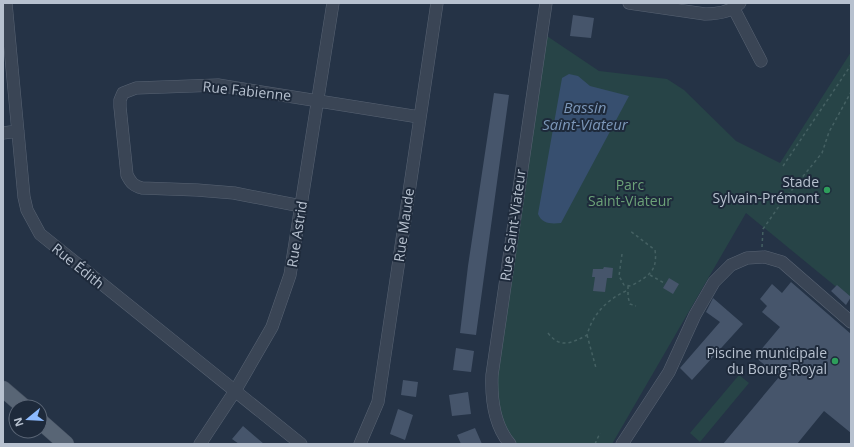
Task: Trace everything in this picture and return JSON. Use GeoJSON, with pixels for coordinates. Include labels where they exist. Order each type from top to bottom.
{"type":"FeatureCollection","features":[{"type":"Feature","properties":{"kind":"main road"},"geometry":{"type":"LineString","coordinates":[[3,389],[15,399]]}},
{"type":"Feature","properties":{"kind":"main road"},"geometry":{"type":"LineString","coordinates":[[48,428],[66,444]]}},
{"type":"Feature","properties":{"kind":"street","name":"Rue Édith"},"geometry":{"type":"LineString","coordinates":[[6,3],[5,17],[24,197],[27,210],[40,234],[301,444]]}},
{"type":"Feature","properties":{"kind":"street","name":"Rue Astrid"},"geometry":{"type":"LineString","coordinates":[[205,442],[272,327],[290,275],[333,3]]}},
{"type":"Feature","properties":{"kind":"street","name":"Rue Maude"},"geometry":{"type":"LineString","coordinates":[[360,444],[378,402],[437,3]]}},
{"type":"Feature","properties":{"kind":"street","name":"Rue Saint-Viateur"},"geometry":{"type":"LineString","coordinates":[[510,444],[501,429],[494,408],[492,375],[546,3]]}},
{"type":"Feature","properties":{"kind":"street"},"geometry":{"type":"LineString","coordinates":[[629,3],[705,14],[716,14],[737,6],[761,61]]}},
{"type":"Feature","properties":{"kind":"street","name":"Rue Fabienne"},"geometry":{"type":"LineString","coordinates":[[301,206],[234,193],[142,188],[136,186],[130,182],[128,175],[120,100],[123,93],[136,88],[218,85],[419,117]]}},
{"type":"Feature","properties":{"kind":"street"},"geometry":{"type":"LineString","coordinates":[[3,133],[18,131]]}},
{"type":"Feature","properties":{"kind":"street"},"geometry":{"type":"LineString","coordinates":[[622,444],[669,372],[695,315],[714,282],[731,264],[747,258],[762,257],[782,262],[851,322]]}},
{"type":"Feature","properties":{"kind":"path"},"geometry":{"type":"LineString","coordinates":[[783,166],[851,65]]}},
{"type":"Feature","properties":{"kind":"path"},"geometry":{"type":"LineString","coordinates":[[762,257],[763,229],[782,202],[822,153],[829,132],[851,92]]}},
{"type":"Feature","properties":{"kind":"path"},"geometry":{"type":"LineString","coordinates":[[622,254],[619,276],[624,285],[631,286],[650,275],[656,258],[655,250],[629,230]]}},
{"type":"Feature","properties":{"kind":"path"},"geometry":{"type":"LineString","coordinates":[[650,275],[664,283]]}},
{"type":"Feature","properties":{"kind":"path"},"geometry":{"type":"LineString","coordinates":[[628,286],[630,304],[636,306]]}},
{"type":"Feature","properties":{"kind":"path"},"geometry":{"type":"LineString","coordinates":[[596,368],[587,335],[590,324],[601,309],[612,298],[628,290]]}},
{"type":"Feature","properties":{"kind":"path"},"geometry":{"type":"LineString","coordinates":[[548,333],[554,341],[565,343],[576,341],[587,335]]}},
{"type":"Feature","properties":{"kind":"path"},"geometry":{"type":"LineString","coordinates":[[595,444],[600,433]]}},
{"type":"Feature","properties":{"kind":"green space","name":"Parc Saint-Viateur"},"geometry":{"type":"Polygon","coordinates":[[[541,32],[599,71],[667,79],[684,90],[736,141],[780,163],[851,52],[851,299],[746,213],[612,444],[510,444],[492,398],[541,32]]]}},
{"type":"Feature","properties":{"kind":"green space"},"geometry":{"type":"Polygon","coordinates":[[[739,375],[749,383],[700,442],[690,433],[739,375]]]}},
{"type":"Feature","properties":{"kind":"water","name":"Bassin Saint-Viateur"},"geometry":{"type":"Polygon","coordinates":[[[569,74],[578,76],[590,86],[629,96],[561,223],[550,223],[544,222],[538,214],[562,78],[569,74]]]}},
{"type":"Feature","properties":{"kind":"building"},"geometry":{"type":"Polygon","coordinates":[[[573,15],[594,18],[591,38],[570,36],[573,15]]]}},
{"type":"Feature","properties":{"kind":"building"},"geometry":{"type":"Polygon","coordinates":[[[494,93],[509,95],[476,335],[460,333],[468,266],[494,93]]]}},
{"type":"Feature","properties":{"kind":"building"},"geometry":{"type":"Polygon","coordinates":[[[604,267],[613,268],[612,278],[607,278],[605,292],[593,291],[595,277],[592,277],[593,269],[603,269],[604,267]]]}},
{"type":"Feature","properties":{"kind":"building"},"geometry":{"type":"Polygon","coordinates":[[[669,278],[679,284],[673,294],[663,288],[669,278]]]}},
{"type":"Feature","properties":{"kind":"building"},"geometry":{"type":"Polygon","coordinates":[[[791,282],[851,334],[851,433],[824,411],[797,444],[723,444],[779,377],[755,357],[780,327],[762,312],[767,306],[760,299],[772,284],[782,293],[791,282]]]}},
{"type":"Feature","properties":{"kind":"building"},"geometry":{"type":"Polygon","coordinates":[[[837,285],[851,297],[846,305],[831,291],[837,285]]]}},
{"type":"Feature","properties":{"kind":"building"},"geometry":{"type":"Polygon","coordinates":[[[713,298],[743,324],[692,380],[680,368],[720,322],[706,312],[713,298]]]}},
{"type":"Feature","properties":{"kind":"building"},"geometry":{"type":"Polygon","coordinates":[[[456,348],[474,351],[471,372],[453,370],[456,348]]]}},
{"type":"Feature","properties":{"kind":"building"},"geometry":{"type":"Polygon","coordinates":[[[403,380],[418,382],[416,397],[401,395],[403,380]]]}},
{"type":"Feature","properties":{"kind":"building"},"geometry":{"type":"Polygon","coordinates":[[[468,392],[471,414],[452,416],[449,395],[468,392]]]}},
{"type":"Feature","properties":{"kind":"building"},"geometry":{"type":"Polygon","coordinates":[[[398,409],[413,415],[405,440],[390,434],[398,409]]]}},
{"type":"Feature","properties":{"kind":"building"},"geometry":{"type":"Polygon","coordinates":[[[243,426],[264,444],[239,444],[232,439],[243,426]]]}},
{"type":"Feature","properties":{"kind":"building"},"geometry":{"type":"Polygon","coordinates":[[[475,428],[482,444],[461,444],[457,435],[475,428]]]}},
{"type":"Feature","properties":{"kind":"place","name":"Stade Sylvain-Prémont"},"geometry":{"type":"Point","coordinates":[827,190]}},
{"type":"Feature","properties":{"kind":"place","name":"Piscine municipale du Bourg-Royal"},"geometry":{"type":"Point","coordinates":[835,361]}}]}
